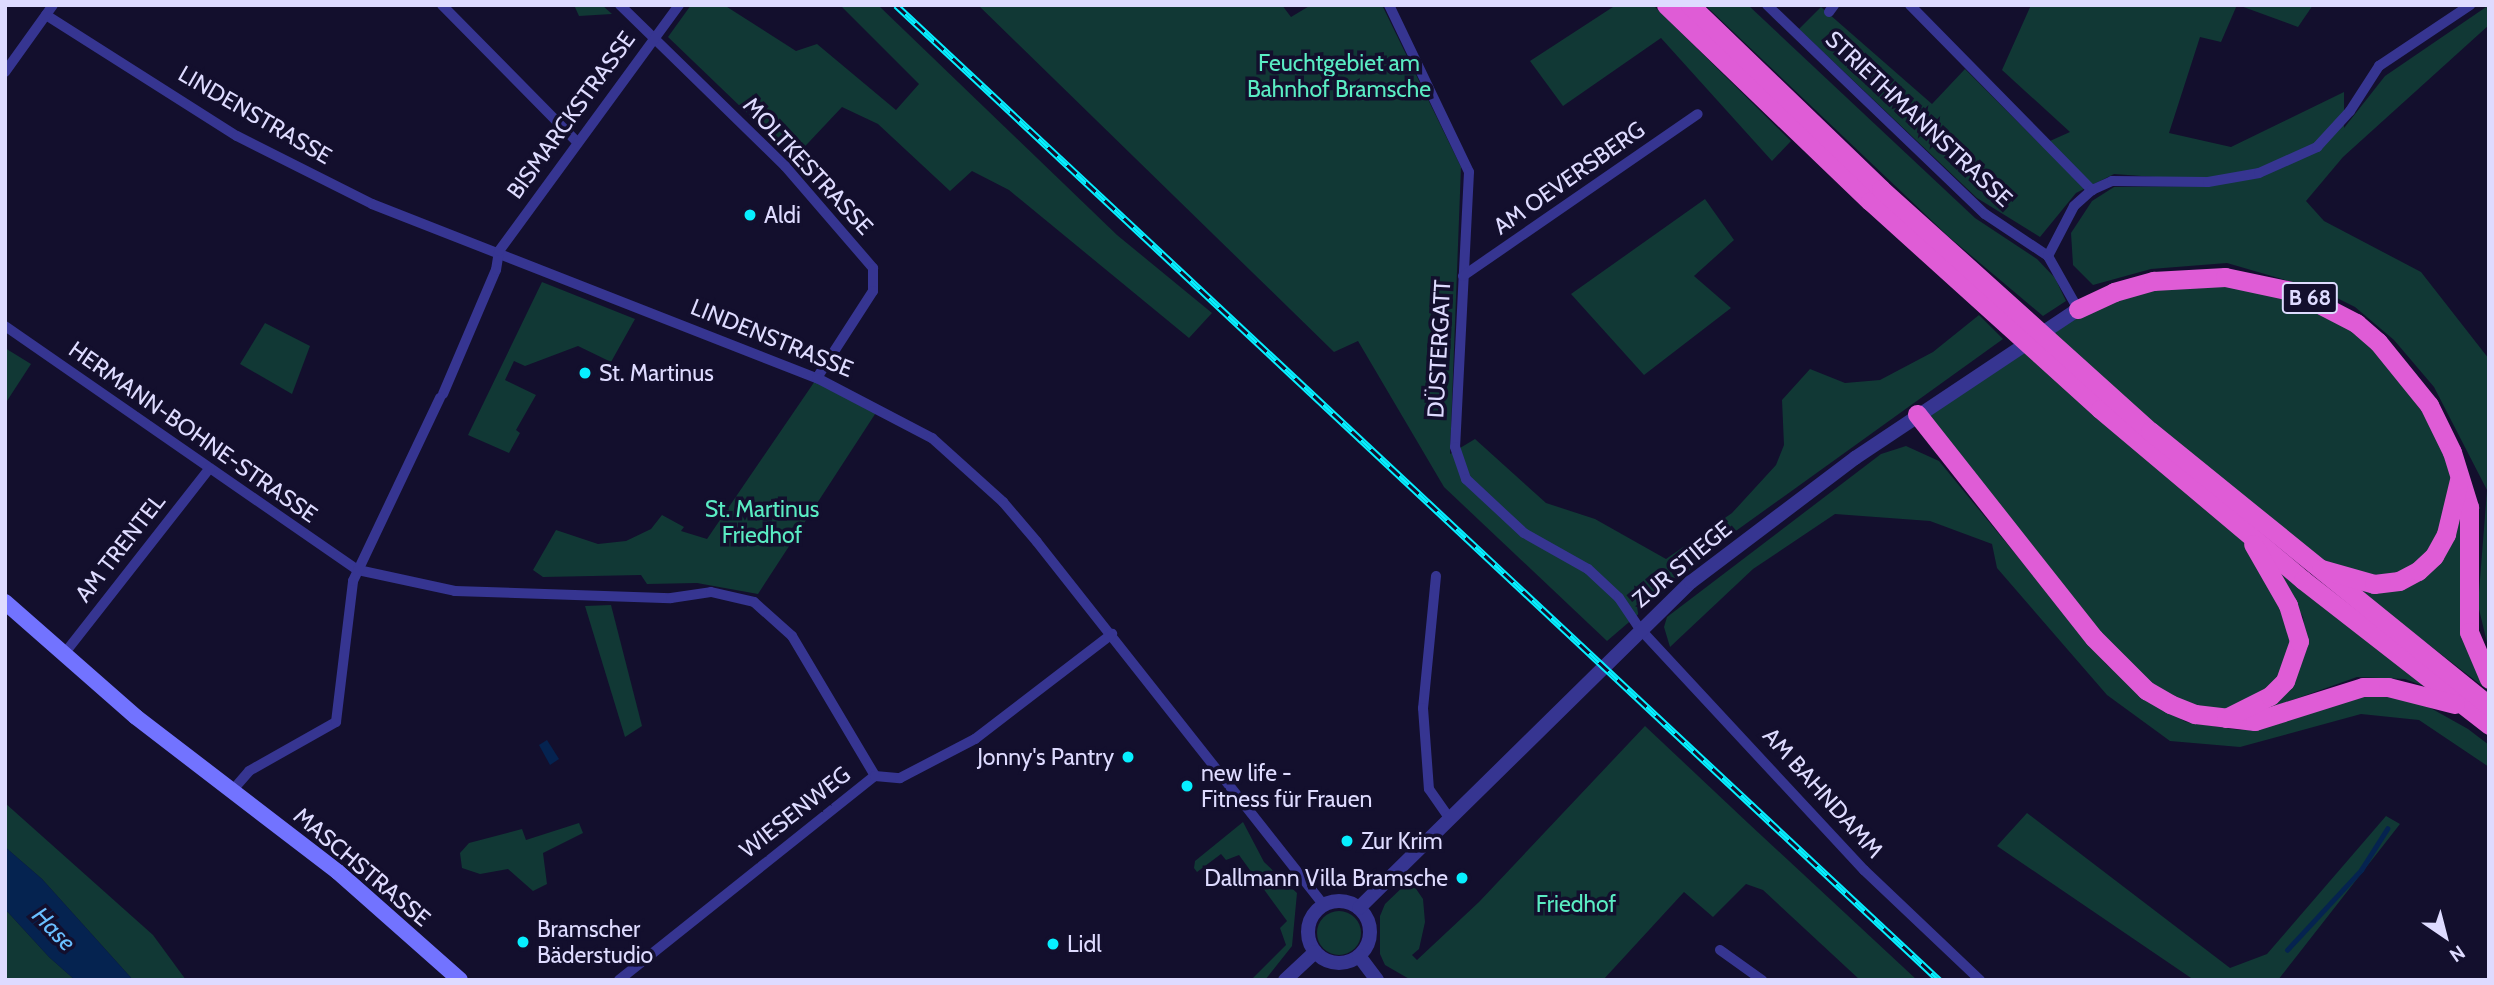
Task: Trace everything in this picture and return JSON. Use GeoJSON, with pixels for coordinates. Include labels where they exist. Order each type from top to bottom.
{"type":"FeatureCollection","features":[{"type":"Feature","properties":{"kind":"highway"},"geometry":{"type":"LineString","coordinates":[[1667,5],[2246,532],[2489,725]]}},
{"type":"Feature","properties":{"kind":"highway"},"geometry":{"type":"LineString","coordinates":[[1690,5],[1995,303]]}},
{"type":"Feature","properties":{"kind":"highway","name":"B 68"},"geometry":{"type":"LineString","coordinates":[[2078,309],[2114,292],[2188,276],[2225,277],[2296,292],[2356,323],[2404,370],[2443,429],[2469,507],[2469,632],[2489,679]]}},
{"type":"Feature","properties":{"kind":"highway"},"geometry":{"type":"LineString","coordinates":[[2067,368],[2489,706]]}},
{"type":"Feature","properties":{"kind":"highway"},"geometry":{"type":"LineString","coordinates":[[1917,414],[2123,669],[2170,704],[2225,719],[2255,721],[2363,687],[2388,687],[2463,706]]}},
{"type":"Feature","properties":{"kind":"highway"},"geometry":{"type":"LineString","coordinates":[[2314,568],[2374,584],[2399,581],[2418,571],[2434,556],[2446,534],[2459,476]]}},
{"type":"Feature","properties":{"kind":"highway"},"geometry":{"type":"LineString","coordinates":[[2225,719],[2270,696],[2285,681],[2299,641],[2288,605],[2246,532]]}},
{"type":"Feature","properties":{"kind":"main road","name":"MASCHSTRASSE"},"geometry":{"type":"LineString","coordinates":[[5,601],[64,654],[231,792],[338,872],[460,980]]}},
{"type":"Feature","properties":{"kind":"street"},"geometry":{"type":"LineString","coordinates":[[442,5],[576,141]]}},
{"type":"Feature","properties":{"kind":"street","name":"MOLTKESTRASSE"},"geometry":{"type":"LineString","coordinates":[[620,5],[785,166],[873,268],[873,291],[817,379]]}},
{"type":"Feature","properties":{"kind":"street","name":"BISMARCKSTRASSE"},"geometry":{"type":"LineString","coordinates":[[358,570],[441,396],[496,270],[499,251],[576,141],[679,5]]}},
{"type":"Feature","properties":{"kind":"street","name":"DÜSTERGATT"},"geometry":{"type":"LineString","coordinates":[[1389,5],[1469,172],[1455,447],[1466,479],[1524,533],[1587,569],[1619,598],[1640,629]]}},
{"type":"Feature","properties":{"kind":"street","name":"STRIETHMANNSTRASSE"},"geometry":{"type":"LineString","coordinates":[[1767,5],[1985,214],[2048,256],[2078,309]]}},
{"type":"Feature","properties":{"kind":"street"},"geometry":{"type":"LineString","coordinates":[[1910,5],[2092,190]]}},
{"type":"Feature","properties":{"kind":"street"},"geometry":{"type":"LineString","coordinates":[[2048,256],[2074,206],[2092,190],[2112,181],[2208,182],[2290,163],[2316,147],[2350,111],[2379,66],[2470,5]]}},
{"type":"Feature","properties":{"kind":"street"},"geometry":{"type":"LineString","coordinates":[[5,72],[50,10]]}},
{"type":"Feature","properties":{"kind":"street","name":"LINDENSTRASSE"},"geometry":{"type":"LineString","coordinates":[[50,10],[237,136],[372,204],[499,251],[817,379],[932,438],[1003,502],[1112,634],[1324,905]]}},
{"type":"Feature","properties":{"kind":"street","name":"AM OEVERSBERG"},"geometry":{"type":"LineString","coordinates":[[1463,276],[1698,114]]}},
{"type":"Feature","properties":{"kind":"street","name":"ZUR STIEGE"},"geometry":{"type":"LineString","coordinates":[[1359,908],[1448,816],[1640,629],[1739,544],[1917,414],[2078,309]]}},
{"type":"Feature","properties":{"kind":"street","name":"HERMANN-BOHNE-STRASSE"},"geometry":{"type":"LineString","coordinates":[[5,326],[358,570],[455,591],[671,598],[711,592],[754,602],[792,636],[875,776]]}},
{"type":"Feature","properties":{"kind":"street","name":"AM TRENTEL"},"geometry":{"type":"LineString","coordinates":[[64,654],[210,468]]}},
{"type":"Feature","properties":{"kind":"street"},"geometry":{"type":"LineString","coordinates":[[231,792],[249,771],[336,722],[353,581],[358,570]]}},
{"type":"Feature","properties":{"kind":"street"},"geometry":{"type":"LineString","coordinates":[[1436,576],[1423,708],[1429,789],[1448,816]]}},
{"type":"Feature","properties":{"kind":"street","name":"AM BAHNDAMM"},"geometry":{"type":"LineString","coordinates":[[1640,629],[1864,870],[1980,980]]}},
{"type":"Feature","properties":{"kind":"street","name":"WIESENWEG"},"geometry":{"type":"LineString","coordinates":[[619,980],[875,776],[900,778],[975,739],[1112,634]]}},
{"type":"Feature","properties":{"kind":"street"},"geometry":{"type":"LineString","coordinates":[[1341,901],[1359,908],[1371,933],[1359,956],[1340,964],[1315,952],[1308,927],[1324,905],[1341,901]]}},
{"type":"Feature","properties":{"kind":"street"},"geometry":{"type":"LineString","coordinates":[[1720,950],[1762,980]]}},
{"type":"Feature","properties":{"kind":"street"},"geometry":{"type":"LineString","coordinates":[[1285,980],[1315,952]]}},
{"type":"Feature","properties":{"kind":"street"},"geometry":{"type":"LineString","coordinates":[[1359,956],[1377,980]]}},
{"type":"Feature","properties":{"kind":"green space"},"geometry":{"type":"Polygon","coordinates":[[[574,5],[602,5],[612,14],[579,16],[574,5]]]}},
{"type":"Feature","properties":{"kind":"green space"},"geometry":{"type":"Polygon","coordinates":[[[691,5],[724,5],[796,51],[817,44],[896,110],[919,84],[840,5],[878,5],[1117,235],[1212,313],[1189,338],[1009,190],[972,171],[950,191],[878,124],[842,107],[794,158],[668,37],[691,5]]]}},
{"type":"Feature","properties":{"kind":"green space","name":"Feuchtgebiet am Bahnhof Bramsche"},"geometry":{"type":"Polygon","coordinates":[[[978,5],[1282,5],[1291,17],[1311,5],[1382,5],[1461,167],[1450,454],[1475,439],[1546,503],[1595,519],[1666,559],[1732,513],[1776,465],[1784,445],[1782,400],[1810,369],[1845,383],[1880,380],[1933,352],[1979,315],[2003,339],[1733,533],[1607,641],[1444,487],[1358,341],[1334,352],[978,5]]]}},
{"type":"Feature","properties":{"kind":"green space"},"geometry":{"type":"Polygon","coordinates":[[[1616,5],[1653,5],[1791,141],[1772,161],[1661,38],[1563,106],[1530,61],[1616,5]]]}},
{"type":"Feature","properties":{"kind":"green space"},"geometry":{"type":"Polygon","coordinates":[[[1705,5],[1748,5],[1975,218],[2037,259],[2055,278],[2066,301],[2043,316],[1949,237],[1705,5]]]}},
{"type":"Feature","properties":{"kind":"green space"},"geometry":{"type":"Polygon","coordinates":[[[2031,5],[2237,5],[2221,42],[2200,37],[2169,133],[2231,147],[2344,92],[2344,128],[2385,76],[2489,5],[2489,25],[2343,157],[2306,201],[2324,221],[2421,272],[2489,359],[2489,651],[2478,605],[2487,490],[2434,387],[2394,340],[2355,307],[2323,291],[2227,263],[2151,269],[2093,285],[2073,265],[2071,233],[2092,201],[2114,187],[2214,186],[2211,181],[2114,174],[2076,193],[2040,237],[1977,198],[1799,29],[1821,7],[1932,104],[1965,69],[2041,145],[2070,132],[2002,70],[2031,5]]]}},
{"type":"Feature","properties":{"kind":"green space"},"geometry":{"type":"Polygon","coordinates":[[[2238,5],[2313,5],[2298,27],[2238,5]]]}},
{"type":"Feature","properties":{"kind":"green space"},"geometry":{"type":"Polygon","coordinates":[[[1705,199],[1734,240],[1694,276],[1731,308],[1644,375],[1571,294],[1705,199]]]}},
{"type":"Feature","properties":{"kind":"green space"},"geometry":{"type":"Polygon","coordinates":[[[2225,277],[2356,323],[2452,452],[2446,534],[2399,581],[2314,567],[2039,332],[2114,292],[2225,277]]]}},
{"type":"Feature","properties":{"kind":"green space"},"geometry":{"type":"Polygon","coordinates":[[[542,282],[635,319],[611,362],[578,346],[525,366],[514,361],[505,380],[536,395],[516,430],[520,433],[509,453],[468,435],[542,282]]]}},
{"type":"Feature","properties":{"kind":"green space"},"geometry":{"type":"Polygon","coordinates":[[[265,323],[310,346],[292,394],[240,364],[265,323]]]}},
{"type":"Feature","properties":{"kind":"green space"},"geometry":{"type":"Polygon","coordinates":[[[2025,341],[2246,532],[2297,625],[2285,681],[2225,719],[2146,690],[1917,414],[2025,341]]]}},
{"type":"Feature","properties":{"kind":"green space"},"geometry":{"type":"Polygon","coordinates":[[[5,348],[31,364],[5,404],[5,348]]]}},
{"type":"Feature","properties":{"kind":"green space","name":"St. Martinus Friedhof"},"geometry":{"type":"Polygon","coordinates":[[[817,378],[879,408],[758,594],[697,583],[647,584],[641,575],[543,577],[533,570],[556,530],[598,544],[626,541],[651,529],[662,515],[684,527],[681,531],[707,539],[817,378]]]}},
{"type":"Feature","properties":{"kind":"green space"},"geometry":{"type":"Polygon","coordinates":[[[1906,446],[1939,461],[2106,664],[2148,700],[2186,722],[2240,730],[2278,724],[2360,697],[2393,696],[2427,706],[2468,729],[2489,745],[2489,767],[2419,720],[2361,714],[2240,747],[2170,741],[2107,695],[1997,568],[1992,544],[1930,521],[1835,514],[1753,569],[1670,647],[1664,627],[1667,617],[1881,454],[1906,446]]]}},
{"type":"Feature","properties":{"kind":"green space"},"geometry":{"type":"Polygon","coordinates":[[[2459,511],[2471,658],[2486,689],[2353,586],[2403,585],[2459,511]]]}},
{"type":"Feature","properties":{"kind":"green space"},"geometry":{"type":"Polygon","coordinates":[[[2272,563],[2429,688],[2405,679],[2357,677],[2270,708],[2292,684],[2306,642],[2303,617],[2272,563]]]}},
{"type":"Feature","properties":{"kind":"green space"},"geometry":{"type":"Polygon","coordinates":[[[611,605],[642,726],[625,737],[585,606],[611,605]]]}},
{"type":"Feature","properties":{"kind":"green space","name":"Friedhof"},"geometry":{"type":"Polygon","coordinates":[[[1645,726],[1917,980],[1860,980],[1763,890],[1746,884],[1713,917],[1684,892],[1603,980],[1411,980],[1385,965],[1380,954],[1380,916],[1385,904],[1410,880],[1423,899],[1425,922],[1419,949],[1412,955],[1417,960],[1479,902],[1645,726]]]}},
{"type":"Feature","properties":{"kind":"green space"},"geometry":{"type":"Polygon","coordinates":[[[5,803],[153,935],[186,980],[133,980],[42,879],[5,847],[5,803]]]}},
{"type":"Feature","properties":{"kind":"green space"},"geometry":{"type":"Polygon","coordinates":[[[2027,813],[2230,968],[2267,954],[2386,816],[2400,824],[2278,980],[2194,980],[1997,846],[2027,813]]]}},
{"type":"Feature","properties":{"kind":"green space"},"geometry":{"type":"Polygon","coordinates":[[[1243,822],[1264,862],[1297,893],[1292,946],[1265,980],[1251,980],[1286,945],[1280,928],[1287,921],[1239,855],[1226,860],[1221,854],[1197,872],[1194,868],[1195,861],[1243,822]]]}},
{"type":"Feature","properties":{"kind":"green space"},"geometry":{"type":"Polygon","coordinates":[[[579,823],[583,833],[543,853],[547,884],[533,891],[508,869],[480,874],[462,868],[460,853],[469,843],[522,829],[526,840],[579,823]]]}},
{"type":"Feature","properties":{"kind":"green space"},"geometry":{"type":"Polygon","coordinates":[[[5,909],[49,957],[75,980],[5,980],[5,909]]]}},
{"type":"Feature","properties":{"kind":"green space"},"geometry":{"type":"Polygon","coordinates":[[[1339,911],[1354,918],[1361,933],[1354,948],[1339,955],[1324,948],[1317,933],[1324,918],[1339,911]]]}},
{"type":"Feature","properties":{"kind":"water"},"geometry":{"type":"Polygon","coordinates":[[[547,740],[559,759],[550,765],[539,745],[547,740]]]}},
{"type":"Feature","properties":{"kind":"water","name":"Hase"},"geometry":{"type":"Polygon","coordinates":[[[5,847],[42,879],[133,980],[75,980],[49,957],[5,909],[5,847]]]}},
{"type":"Feature","properties":{"kind":"waterway"},"geometry":{"type":"LineString","coordinates":[[2287,950],[2361,870],[2387,829]]}},
{"type":"Feature","properties":{"kind":"railway"},"geometry":{"type":"LineString","coordinates":[[896,5],[1939,980]]}},
{"type":"Feature","properties":{"kind":"place","name":"Aldi"},"geometry":{"type":"Point","coordinates":[750,215]}},
{"type":"Feature","properties":{"kind":"place","name":"St. Martinus"},"geometry":{"type":"Point","coordinates":[585,373]}},
{"type":"Feature","properties":{"kind":"place","name":"Jonny's Pantry"},"geometry":{"type":"Point","coordinates":[1128,757]}},
{"type":"Feature","properties":{"kind":"place","name":"new life - Fitness für Frauen"},"geometry":{"type":"Point","coordinates":[1187,786]}},
{"type":"Feature","properties":{"kind":"place","name":"Zur Krim"},"geometry":{"type":"Point","coordinates":[1347,841]}},
{"type":"Feature","properties":{"kind":"place","name":"Dallmann Villa Bramsche"},"geometry":{"type":"Point","coordinates":[1462,878]}},
{"type":"Feature","properties":{"kind":"place","name":"Bramscher Bäderstudio"},"geometry":{"type":"Point","coordinates":[523,942]}},
{"type":"Feature","properties":{"kind":"place","name":"Lidl"},"geometry":{"type":"Point","coordinates":[1053,944]}}]}
